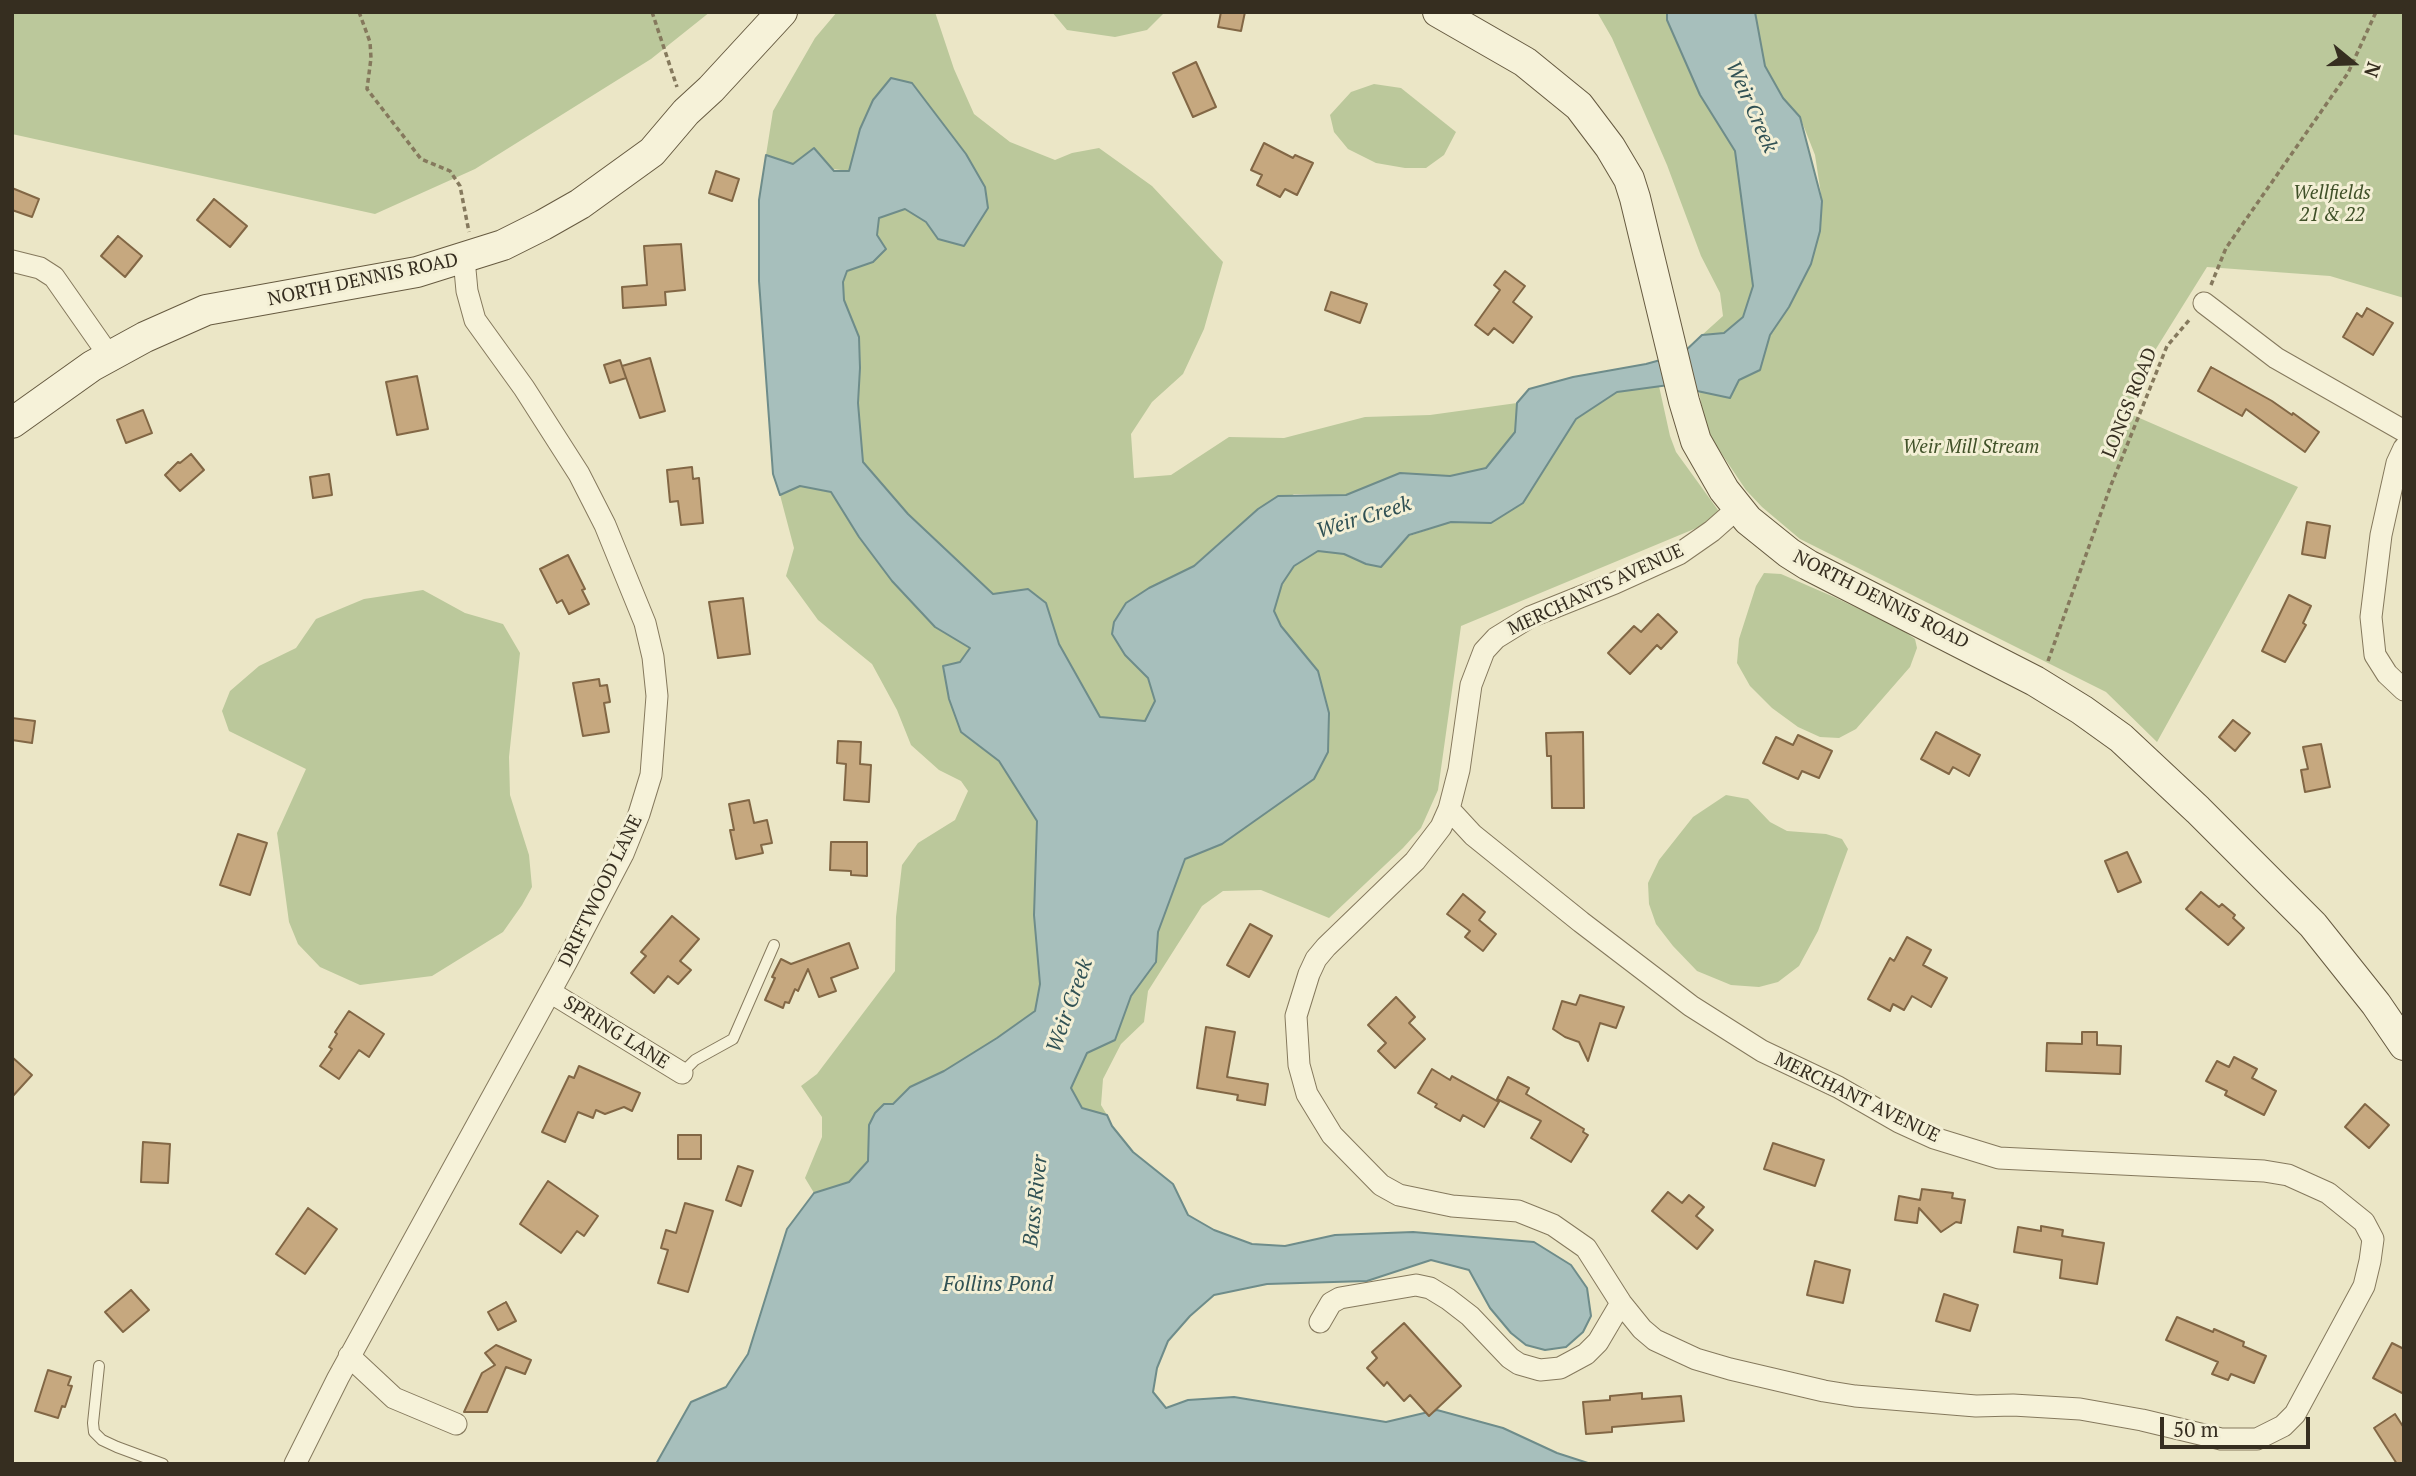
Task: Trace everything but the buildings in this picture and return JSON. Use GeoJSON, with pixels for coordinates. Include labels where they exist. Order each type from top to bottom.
{"type":"FeatureCollection","features":[{"type":"Feature","properties":{"kind":"main road","name":"NORTH DENNIS ROAD"},"geometry":{"type":"LineString","coordinates":[[12,423],[92,366],[145,337],[205,310],[391,277],[469,257],[503,245],[533,230],[590,197],[652,152],[686,112],[711,89],[782,12]]}},
{"type":"Feature","properties":{"kind":"main road","name":"NORTH DENNIS ROAD"},"geometry":{"type":"LineString","coordinates":[[1438,12],[1525,62],[1579,106],[1610,147],[1629,179],[1635,198],[1696,442],[1724,490],[1738,508],[1769,537],[1808,565],[2040,684],[2121,738],[2251,862],[2333,949],[2402,1039]]}},
{"type":"Feature","properties":{"kind":"street","name":"DRIFTWOOD LANE"},"geometry":{"type":"LineString","coordinates":[[295,1464],[349,1356],[623,855],[651,775],[657,696],[653,657],[645,623],[620,559],[579,474],[475,320],[467,291],[469,257]]}},
{"type":"Feature","properties":{"kind":"street"},"geometry":{"type":"LineString","coordinates":[[12,261],[40,268],[54,276],[110,356]]}},
{"type":"Feature","properties":{"kind":"street"},"geometry":{"type":"LineString","coordinates":[[2204,303],[2276,358],[2404,431]]}},
{"type":"Feature","properties":{"kind":"street"},"geometry":{"type":"LineString","coordinates":[[2404,448],[2397,463],[2381,535],[2371,617],[2375,655],[2386,674],[2404,690]]}},
{"type":"Feature","properties":{"kind":"street","name":"MERCHANTS AVENUE"},"geometry":{"type":"LineString","coordinates":[[1449,808],[1459,770],[1471,685],[1484,651],[1496,638],[1530,617],[1679,554],[1712,531],[1738,508]]}},
{"type":"Feature","properties":{"kind":"street","name":"MERCHANT AVENUE"},"geometry":{"type":"LineString","coordinates":[[1449,808],[1473,835],[1691,1006],[1762,1051],[1838,1087],[1899,1122],[1934,1138],[1999,1158],[2237,1168],[2288,1175],[2311,1184],[2339,1201],[2364,1222],[2373,1239],[2364,1286],[2295,1414],[2283,1426],[2257,1438],[2248,1439],[2201,1436],[2141,1420],[2080,1409],[1976,1406],[1824,1391],[1718,1366],[1675,1351],[1642,1329],[1621,1303],[1586,1248],[1540,1218],[1518,1210],[1452,1206],[1421,1200],[1399,1195],[1381,1185],[1332,1135],[1307,1094],[1299,1065],[1296,1016],[1309,974],[1326,947],[1415,861],[1441,827],[1449,808]]}},
{"type":"Feature","properties":{"kind":"street","name":"SPRING LANE"},"geometry":{"type":"LineString","coordinates":[[550,992],[682,1073]]}},
{"type":"Feature","properties":{"kind":"street"},"geometry":{"type":"LineString","coordinates":[[1320,1322],[1331,1303],[1340,1298],[1416,1285],[1430,1288],[1459,1307],[1510,1358],[1540,1370],[1560,1368],[1586,1354],[1598,1342],[1621,1303]]}},
{"type":"Feature","properties":{"kind":"street"},"geometry":{"type":"LineString","coordinates":[[349,1356],[394,1398],[456,1424]]}},
{"type":"Feature","properties":{"kind":"lane"},"geometry":{"type":"LineString","coordinates":[[682,1073],[695,1060],[733,1039],[774,945]]}},
{"type":"Feature","properties":{"kind":"lane"},"geometry":{"type":"LineString","coordinates":[[99,1366],[94,1432],[110,1443],[163,1464]]}},
{"type":"Feature","properties":{"kind":"path"},"geometry":{"type":"LineString","coordinates":[[359,12],[370,42],[367,89],[421,159],[450,171],[460,186],[469,257]]}},
{"type":"Feature","properties":{"kind":"path"},"geometry":{"type":"LineString","coordinates":[[652,12],[686,112]]}},
{"type":"Feature","properties":{"kind":"path","name":"LONGS ROAD"},"geometry":{"type":"LineString","coordinates":[[2040,684],[2111,485],[2167,346],[2204,303],[2226,248],[2348,73],[2375,12]]}},
{"type":"Feature","properties":{"kind":"green space"},"geometry":{"type":"Polygon","coordinates":[[[12,12],[710,12],[651,59],[475,169],[375,214],[12,134],[12,12]]]}},
{"type":"Feature","properties":{"kind":"green space"},"geometry":{"type":"Polygon","coordinates":[[[837,12],[935,12],[954,69],[974,114],[1010,142],[1055,160],[1072,153],[1099,148],[1152,186],[1223,262],[1204,329],[1183,374],[1152,402],[1131,434],[1134,478],[1171,475],[1229,437],[1284,438],[1365,417],[1430,415],[1517,403],[1515,432],[1486,468],[1450,476],[1400,473],[1346,495],[1294,494],[1232,531],[1193,566],[1149,588],[1125,655],[1148,678],[1155,701],[1145,721],[1100,717],[1059,644],[1046,603],[1028,589],[993,594],[908,514],[863,462],[858,403],[859,337],[844,300],[843,282],[847,271],[873,262],[879,218],[905,209],[926,222],[938,239],[966,154],[912,83],[873,100],[860,128],[849,171],[793,164],[766,155],[773,111],[815,38],[837,12]]]}},
{"type":"Feature","properties":{"kind":"green space"},"geometry":{"type":"Polygon","coordinates":[[[1052,12],[1165,12],[1147,30],[1115,37],[1067,30],[1052,12]]]}},
{"type":"Feature","properties":{"kind":"green space"},"geometry":{"type":"Polygon","coordinates":[[[1597,12],[1667,12],[1667,21],[1700,95],[1735,151],[1753,286],[1744,317],[1724,333],[1702,335],[1723,316],[1720,293],[1701,256],[1667,165],[1612,38],[1597,12]]]}},
{"type":"Feature","properties":{"kind":"green space"},"geometry":{"type":"Polygon","coordinates":[[[1755,12],[2404,12],[2404,298],[2330,276],[2207,267],[2154,352],[2128,413],[2298,487],[2157,742],[2106,692],[1800,539],[1746,490],[1713,441],[1704,421],[1699,391],[1729,398],[1739,380],[1760,370],[1770,335],[1789,307],[1822,201],[1815,155],[1800,117],[1783,98],[1765,66],[1755,12]]]}},
{"type":"Feature","properties":{"kind":"green space"},"geometry":{"type":"Polygon","coordinates":[[[1374,84],[1401,88],[1456,132],[1444,155],[1426,168],[1405,168],[1376,163],[1348,149],[1334,132],[1330,115],[1351,92],[1374,84]]]}},
{"type":"Feature","properties":{"kind":"green space"},"geometry":{"type":"Polygon","coordinates":[[[1659,386],[1676,452],[1723,517],[1461,626],[1438,790],[1421,828],[1329,918],[1261,890],[1223,891],[1202,906],[1148,991],[1144,1022],[1121,1044],[1103,1079],[1101,1105],[1107,1115],[1082,1108],[1071,1088],[1080,1064],[1087,1053],[1115,1040],[1131,996],[1156,962],[1158,932],[1185,859],[1222,844],[1314,779],[1281,626],[1274,611],[1282,584],[1294,566],[1318,551],[1344,554],[1366,564],[1381,567],[1409,536],[1451,522],[1491,523],[1523,503],[1576,419],[1617,392],[1659,386]]]}},
{"type":"Feature","properties":{"kind":"green space"},"geometry":{"type":"Polygon","coordinates":[[[800,486],[831,492],[859,537],[892,581],[935,627],[971,648],[960,662],[961,731],[999,761],[1037,821],[1034,915],[1040,984],[1035,1011],[944,1071],[910,1087],[869,1125],[868,1160],[849,1182],[814,1193],[805,1178],[822,1137],[822,1117],[801,1086],[817,1074],[895,971],[896,917],[902,865],[918,843],[955,820],[968,791],[961,781],[939,770],[911,745],[897,710],[872,664],[818,620],[786,576],[794,548],[780,495],[800,486]]]}},
{"type":"Feature","properties":{"kind":"green space"},"geometry":{"type":"Polygon","coordinates":[[[1764,573],[1781,574],[1834,597],[1901,629],[1915,639],[1917,648],[1910,667],[1856,729],[1839,738],[1820,737],[1798,727],[1772,708],[1750,686],[1737,663],[1739,639],[1756,586],[1764,573]]]}},
{"type":"Feature","properties":{"kind":"green space"},"geometry":{"type":"Polygon","coordinates":[[[423,590],[465,613],[503,624],[520,653],[509,757],[510,795],[529,855],[532,887],[503,932],[432,976],[360,985],[320,967],[298,944],[289,922],[277,833],[306,769],[229,731],[222,711],[230,691],[259,666],[296,648],[316,619],[364,599],[423,590]]]}},
{"type":"Feature","properties":{"kind":"green space"},"geometry":{"type":"Polygon","coordinates":[[[1726,795],[1748,799],[1770,822],[1787,831],[1826,834],[1842,839],[1848,849],[1818,931],[1799,966],[1778,982],[1759,987],[1731,985],[1697,971],[1656,924],[1649,904],[1648,883],[1659,860],[1693,817],[1726,795]]]}},
{"type":"Feature","properties":{"kind":"water","name":"Follins Pond"},"geometry":{"type":"Polygon","coordinates":[[[1667,12],[1755,12],[1765,66],[1783,98],[1800,117],[1822,201],[1820,231],[1811,264],[1789,307],[1770,335],[1760,370],[1739,380],[1730,398],[1669,385],[1617,392],[1576,419],[1523,503],[1491,523],[1451,522],[1409,535],[1381,567],[1366,564],[1344,554],[1318,551],[1294,566],[1282,584],[1274,611],[1281,626],[1318,671],[1329,713],[1328,752],[1314,779],[1222,844],[1185,859],[1158,932],[1156,962],[1131,996],[1115,1040],[1087,1053],[1071,1088],[1082,1108],[1107,1115],[1112,1126],[1133,1152],[1173,1184],[1188,1215],[1214,1230],[1252,1244],[1285,1246],[1335,1235],[1413,1232],[1534,1242],[1571,1265],[1587,1288],[1591,1316],[1583,1332],[1566,1347],[1545,1350],[1526,1345],[1511,1333],[1490,1308],[1469,1270],[1431,1260],[1367,1281],[1267,1284],[1214,1295],[1190,1316],[1168,1341],[1157,1368],[1153,1392],[1166,1408],[1188,1400],[1234,1397],[1386,1422],[1437,1410],[1503,1428],[1557,1453],[1591,1464],[656,1464],[691,1402],[726,1387],[748,1354],[787,1229],[814,1193],[849,1182],[868,1161],[869,1125],[875,1113],[884,1104],[893,1104],[910,1087],[944,1071],[1035,1011],[1040,984],[1034,915],[1037,821],[999,761],[961,732],[949,699],[943,666],[960,662],[970,648],[935,627],[892,581],[859,537],[831,492],[800,486],[780,495],[773,474],[759,281],[759,200],[766,155],[793,164],[814,148],[834,171],[849,171],[860,129],[873,100],[891,78],[912,83],[966,154],[985,187],[988,208],[964,246],[938,239],[926,222],[905,209],[879,218],[877,235],[886,249],[873,262],[847,271],[843,282],[844,300],[859,337],[858,403],[863,462],[908,514],[993,594],[1028,589],[1046,603],[1059,644],[1100,717],[1145,721],[1155,701],[1148,678],[1125,655],[1112,634],[1114,622],[1126,603],[1149,588],[1194,566],[1258,509],[1278,496],[1346,495],[1400,473],[1450,476],[1486,468],[1515,432],[1517,403],[1529,389],[1682,354],[1702,335],[1724,333],[1743,317],[1753,286],[1735,151],[1700,95],[1667,20],[1667,12]]]}},
{"type":"Feature","properties":{"kind":"water label","name":"Weir Creek"},"geometry":{"type":"Point","coordinates":[1751,107]}},
{"type":"Feature","properties":{"kind":"water label","name":"Weir Creek"},"geometry":{"type":"Point","coordinates":[1364,518]}},
{"type":"Feature","properties":{"kind":"water label","name":"Weir Creek"},"geometry":{"type":"Point","coordinates":[1070,1006]}},
{"type":"Feature","properties":{"kind":"water label","name":"Bass River"},"geometry":{"type":"Point","coordinates":[1036,1201]}},
{"type":"Feature","properties":{"kind":"park label","name":"Wellfields 21 & 22"},"geometry":{"type":"Point","coordinates":[2332,205]}},
{"type":"Feature","properties":{"kind":"park label","name":"Weir Mill Stream"},"geometry":{"type":"Point","coordinates":[1971,448]}}]}
